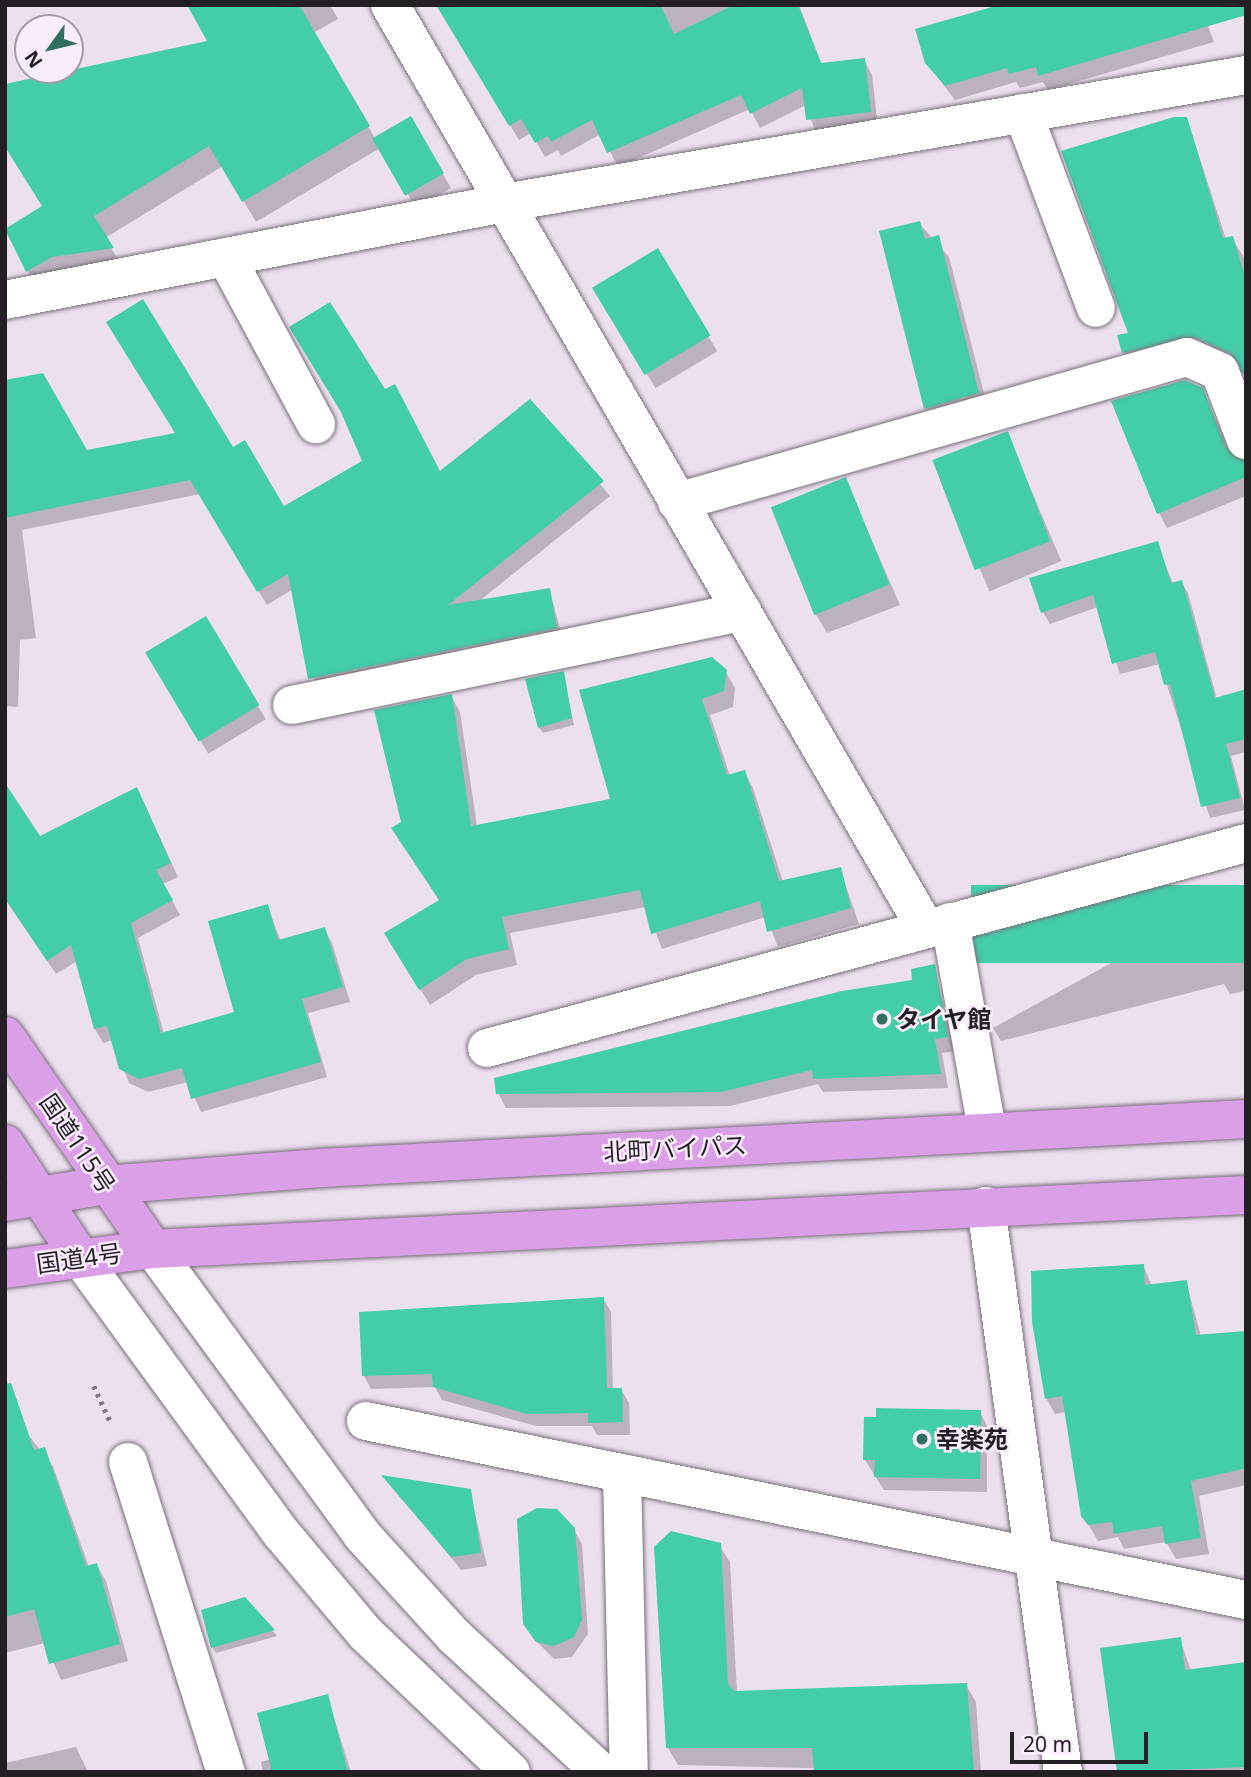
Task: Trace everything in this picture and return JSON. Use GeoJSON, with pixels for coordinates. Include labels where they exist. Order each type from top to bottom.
{"type":"FeatureCollection","features":[{"type":"Feature","properties":{"kind":"highway","name":"国道115号"},"geometry":{"type":"LineString","coordinates":[[5,1036],[105,1185],[153,1249]]}},
{"type":"Feature","properties":{"kind":"highway","name":"北町バイパス"},"geometry":{"type":"LineString","coordinates":[[105,1185],[987,1130],[1246,1119]]}},
{"type":"Feature","properties":{"kind":"highway"},"geometry":{"type":"LineString","coordinates":[[5,1144],[23,1200],[79,1256]]}},
{"type":"Feature","properties":{"kind":"highway"},"geometry":{"type":"LineString","coordinates":[[23,1200],[105,1185]]}},
{"type":"Feature","properties":{"kind":"highway"},"geometry":{"type":"LineString","coordinates":[[153,1249],[1246,1195]]}},
{"type":"Feature","properties":{"kind":"highway","name":"国道4号"},"geometry":{"type":"LineString","coordinates":[[5,1269],[79,1256],[153,1249]]}},
{"type":"Feature","properties":{"kind":"street"},"geometry":{"type":"LineString","coordinates":[[390,5],[742,612],[938,925],[987,1130]]}},
{"type":"Feature","properties":{"kind":"street"},"geometry":{"type":"LineString","coordinates":[[5,300],[504,203],[1246,75]]}},
{"type":"Feature","properties":{"kind":"street"},"geometry":{"type":"LineString","coordinates":[[1024,113],[1096,307]]}},
{"type":"Feature","properties":{"kind":"street"},"geometry":{"type":"LineString","coordinates":[[226,257],[316,424]]}},
{"type":"Feature","properties":{"kind":"street"},"geometry":{"type":"LineString","coordinates":[[677,502],[1187,357],[1220,372],[1246,440]]}},
{"type":"Feature","properties":{"kind":"street"},"geometry":{"type":"LineString","coordinates":[[292,705],[742,612]]}},
{"type":"Feature","properties":{"kind":"street"},"geometry":{"type":"LineString","coordinates":[[487,1048],[1246,843]]}},
{"type":"Feature","properties":{"kind":"street"},"geometry":{"type":"LineString","coordinates":[[986,1206],[1030,1557],[1063,1772]]}},
{"type":"Feature","properties":{"kind":"street"},"geometry":{"type":"LineString","coordinates":[[153,1249],[362,1535],[454,1636],[601,1772]]}},
{"type":"Feature","properties":{"kind":"street"},"geometry":{"type":"LineString","coordinates":[[79,1256],[282,1534],[366,1634],[511,1772]]}},
{"type":"Feature","properties":{"kind":"street"},"geometry":{"type":"LineString","coordinates":[[366,1421],[1246,1600]]}},
{"type":"Feature","properties":{"kind":"street"},"geometry":{"type":"LineString","coordinates":[[128,1462],[226,1772]]}},
{"type":"Feature","properties":{"kind":"street"},"geometry":{"type":"LineString","coordinates":[[622,1474],[629,1772]]}},
{"type":"Feature","properties":{"kind":"building"},"geometry":{"type":"Polygon","coordinates":[[[187,5],[299,5],[370,126],[242,202],[209,146],[94,216],[114,248],[52,257],[26,272],[5,229],[42,206],[5,147],[5,84],[84,84],[84,67],[207,41],[187,5]]]}},
{"type":"Feature","properties":{"kind":"building"},"geometry":{"type":"Polygon","coordinates":[[[436,5],[660,5],[674,34],[734,5],[798,5],[821,63],[865,58],[871,112],[806,120],[802,88],[750,114],[741,95],[607,153],[592,120],[551,142],[548,136],[535,143],[521,119],[509,126],[436,5]]]}},
{"type":"Feature","properties":{"kind":"building"},"geometry":{"type":"Polygon","coordinates":[[[999,5],[1245,5],[1246,15],[1038,76],[1036,67],[1009,74],[1007,68],[945,86],[925,63],[915,29],[999,5]]]}},
{"type":"Feature","properties":{"kind":"building"},"geometry":{"type":"Polygon","coordinates":[[[411,116],[444,173],[405,196],[372,138],[411,116]]]}},
{"type":"Feature","properties":{"kind":"building"},"geometry":{"type":"Polygon","coordinates":[[[1174,117],[1187,117],[1223,238],[1233,236],[1246,280],[1246,378],[1230,353],[1195,337],[1122,353],[1117,335],[1128,333],[1061,151],[1174,117]]]}},
{"type":"Feature","properties":{"kind":"building"},"geometry":{"type":"Polygon","coordinates":[[[920,221],[925,239],[939,235],[979,393],[924,409],[879,231],[920,221]]]}},
{"type":"Feature","properties":{"kind":"building"},"geometry":{"type":"Polygon","coordinates":[[[658,248],[711,335],[645,375],[592,288],[658,248]]]}},
{"type":"Feature","properties":{"kind":"building"},"geometry":{"type":"Polygon","coordinates":[[[143,299],[233,447],[245,440],[284,506],[362,461],[341,412],[289,327],[330,302],[385,389],[395,384],[440,471],[530,399],[604,481],[448,605],[550,588],[557,628],[308,679],[288,574],[257,592],[190,480],[5,518],[5,380],[43,373],[87,450],[175,433],[106,322],[143,299]]]}},
{"type":"Feature","properties":{"kind":"building"},"geometry":{"type":"Polygon","coordinates":[[[1185,380],[1203,388],[1226,448],[1246,461],[1246,477],[1157,514],[1111,401],[1185,380]]]}},
{"type":"Feature","properties":{"kind":"building"},"geometry":{"type":"Polygon","coordinates":[[[1008,431],[1050,541],[975,570],[932,460],[1008,431]]]}},
{"type":"Feature","properties":{"kind":"building"},"geometry":{"type":"Polygon","coordinates":[[[846,477],[889,585],[814,615],[771,507],[846,477]]]}},
{"type":"Feature","properties":{"kind":"building"},"geometry":{"type":"Polygon","coordinates":[[[1158,541],[1171,583],[1182,580],[1215,698],[1246,689],[1246,739],[1226,744],[1240,798],[1201,807],[1170,684],[1164,685],[1155,652],[1112,664],[1093,595],[1041,613],[1029,578],[1158,541]]]}},
{"type":"Feature","properties":{"kind":"building"},"geometry":{"type":"Polygon","coordinates":[[[206,616],[260,705],[199,742],[145,653],[206,616]]]}},
{"type":"Feature","properties":{"kind":"building"},"geometry":{"type":"Polygon","coordinates":[[[712,657],[727,670],[724,691],[702,699],[727,775],[745,770],[779,881],[841,867],[851,908],[767,932],[760,901],[651,934],[640,890],[502,917],[509,949],[467,959],[419,990],[384,933],[439,900],[391,828],[401,822],[374,710],[452,694],[471,826],[610,799],[579,690],[712,657]]]}},
{"type":"Feature","properties":{"kind":"building"},"geometry":{"type":"Polygon","coordinates":[[[564,671],[572,718],[538,728],[525,679],[564,671]]]}},
{"type":"Feature","properties":{"kind":"building"},"geometry":{"type":"Polygon","coordinates":[[[5,783],[40,836],[137,787],[171,863],[156,870],[173,900],[131,923],[161,1033],[234,1012],[208,921],[268,904],[278,940],[325,927],[343,987],[302,999],[321,1062],[191,1099],[182,1068],[139,1079],[119,1069],[107,1026],[94,1029],[71,945],[47,961],[5,899],[5,783]]]}},
{"type":"Feature","properties":{"kind":"building"},"geometry":{"type":"Polygon","coordinates":[[[971,885],[1246,885],[1246,963],[971,963],[971,885]]]}},
{"type":"Feature","properties":{"kind":"building"},"geometry":{"type":"Polygon","coordinates":[[[935,964],[948,1037],[935,1039],[941,1074],[813,1079],[812,1070],[721,1092],[496,1094],[494,1078],[842,991],[912,980],[911,969],[935,964]]]}},
{"type":"Feature","properties":{"kind":"building"},"geometry":{"type":"Polygon","coordinates":[[[1144,1264],[1145,1285],[1187,1280],[1196,1335],[1246,1331],[1246,1468],[1191,1481],[1201,1538],[1165,1544],[1162,1526],[1114,1534],[1112,1522],[1088,1525],[1081,1516],[1062,1396],[1045,1399],[1032,1322],[1031,1271],[1144,1264]]]}},
{"type":"Feature","properties":{"kind":"building"},"geometry":{"type":"Polygon","coordinates":[[[604,1297],[607,1388],[622,1388],[623,1422],[588,1423],[588,1413],[527,1414],[433,1387],[432,1374],[362,1376],[359,1312],[604,1297]]]}},
{"type":"Feature","properties":{"kind":"building"},"geometry":{"type":"Polygon","coordinates":[[[11,1383],[34,1450],[45,1447],[86,1566],[97,1563],[120,1644],[49,1664],[34,1609],[5,1617],[5,1384],[11,1383]]]}},
{"type":"Feature","properties":{"kind":"building","name":"幸楽苑"},"geometry":{"type":"Polygon","coordinates":[[[876,1408],[981,1410],[980,1479],[874,1477],[875,1460],[863,1460],[864,1417],[876,1417],[876,1408]]]}},
{"type":"Feature","properties":{"kind":"building"},"geometry":{"type":"Polygon","coordinates":[[[381,1475],[471,1489],[481,1553],[451,1557],[381,1475]]]}},
{"type":"Feature","properties":{"kind":"building"},"geometry":{"type":"Polygon","coordinates":[[[537,1508],[557,1509],[575,1528],[582,1620],[574,1637],[554,1646],[536,1642],[523,1624],[517,1519],[537,1508]]]}},
{"type":"Feature","properties":{"kind":"building"},"geometry":{"type":"Polygon","coordinates":[[[671,1531],[721,1543],[728,1684],[734,1691],[967,1683],[974,1772],[814,1772],[812,1748],[666,1748],[654,1547],[671,1531]]]}},
{"type":"Feature","properties":{"kind":"building"},"geometry":{"type":"Polygon","coordinates":[[[245,1597],[275,1630],[211,1648],[201,1610],[245,1597]]]}},
{"type":"Feature","properties":{"kind":"building"},"geometry":{"type":"Polygon","coordinates":[[[1181,1637],[1185,1670],[1246,1662],[1246,1767],[1117,1772],[1100,1648],[1181,1637]]]}},
{"type":"Feature","properties":{"kind":"building"},"geometry":{"type":"Polygon","coordinates":[[[328,1694],[348,1772],[272,1772],[257,1713],[328,1694]]]}},
{"type":"Feature","properties":{"kind":"place","name":"タイヤ館"},"geometry":{"type":"Point","coordinates":[882,1019]}},
{"type":"Feature","properties":{"kind":"place","name":"幸楽苑"},"geometry":{"type":"Point","coordinates":[922,1439]}}]}
